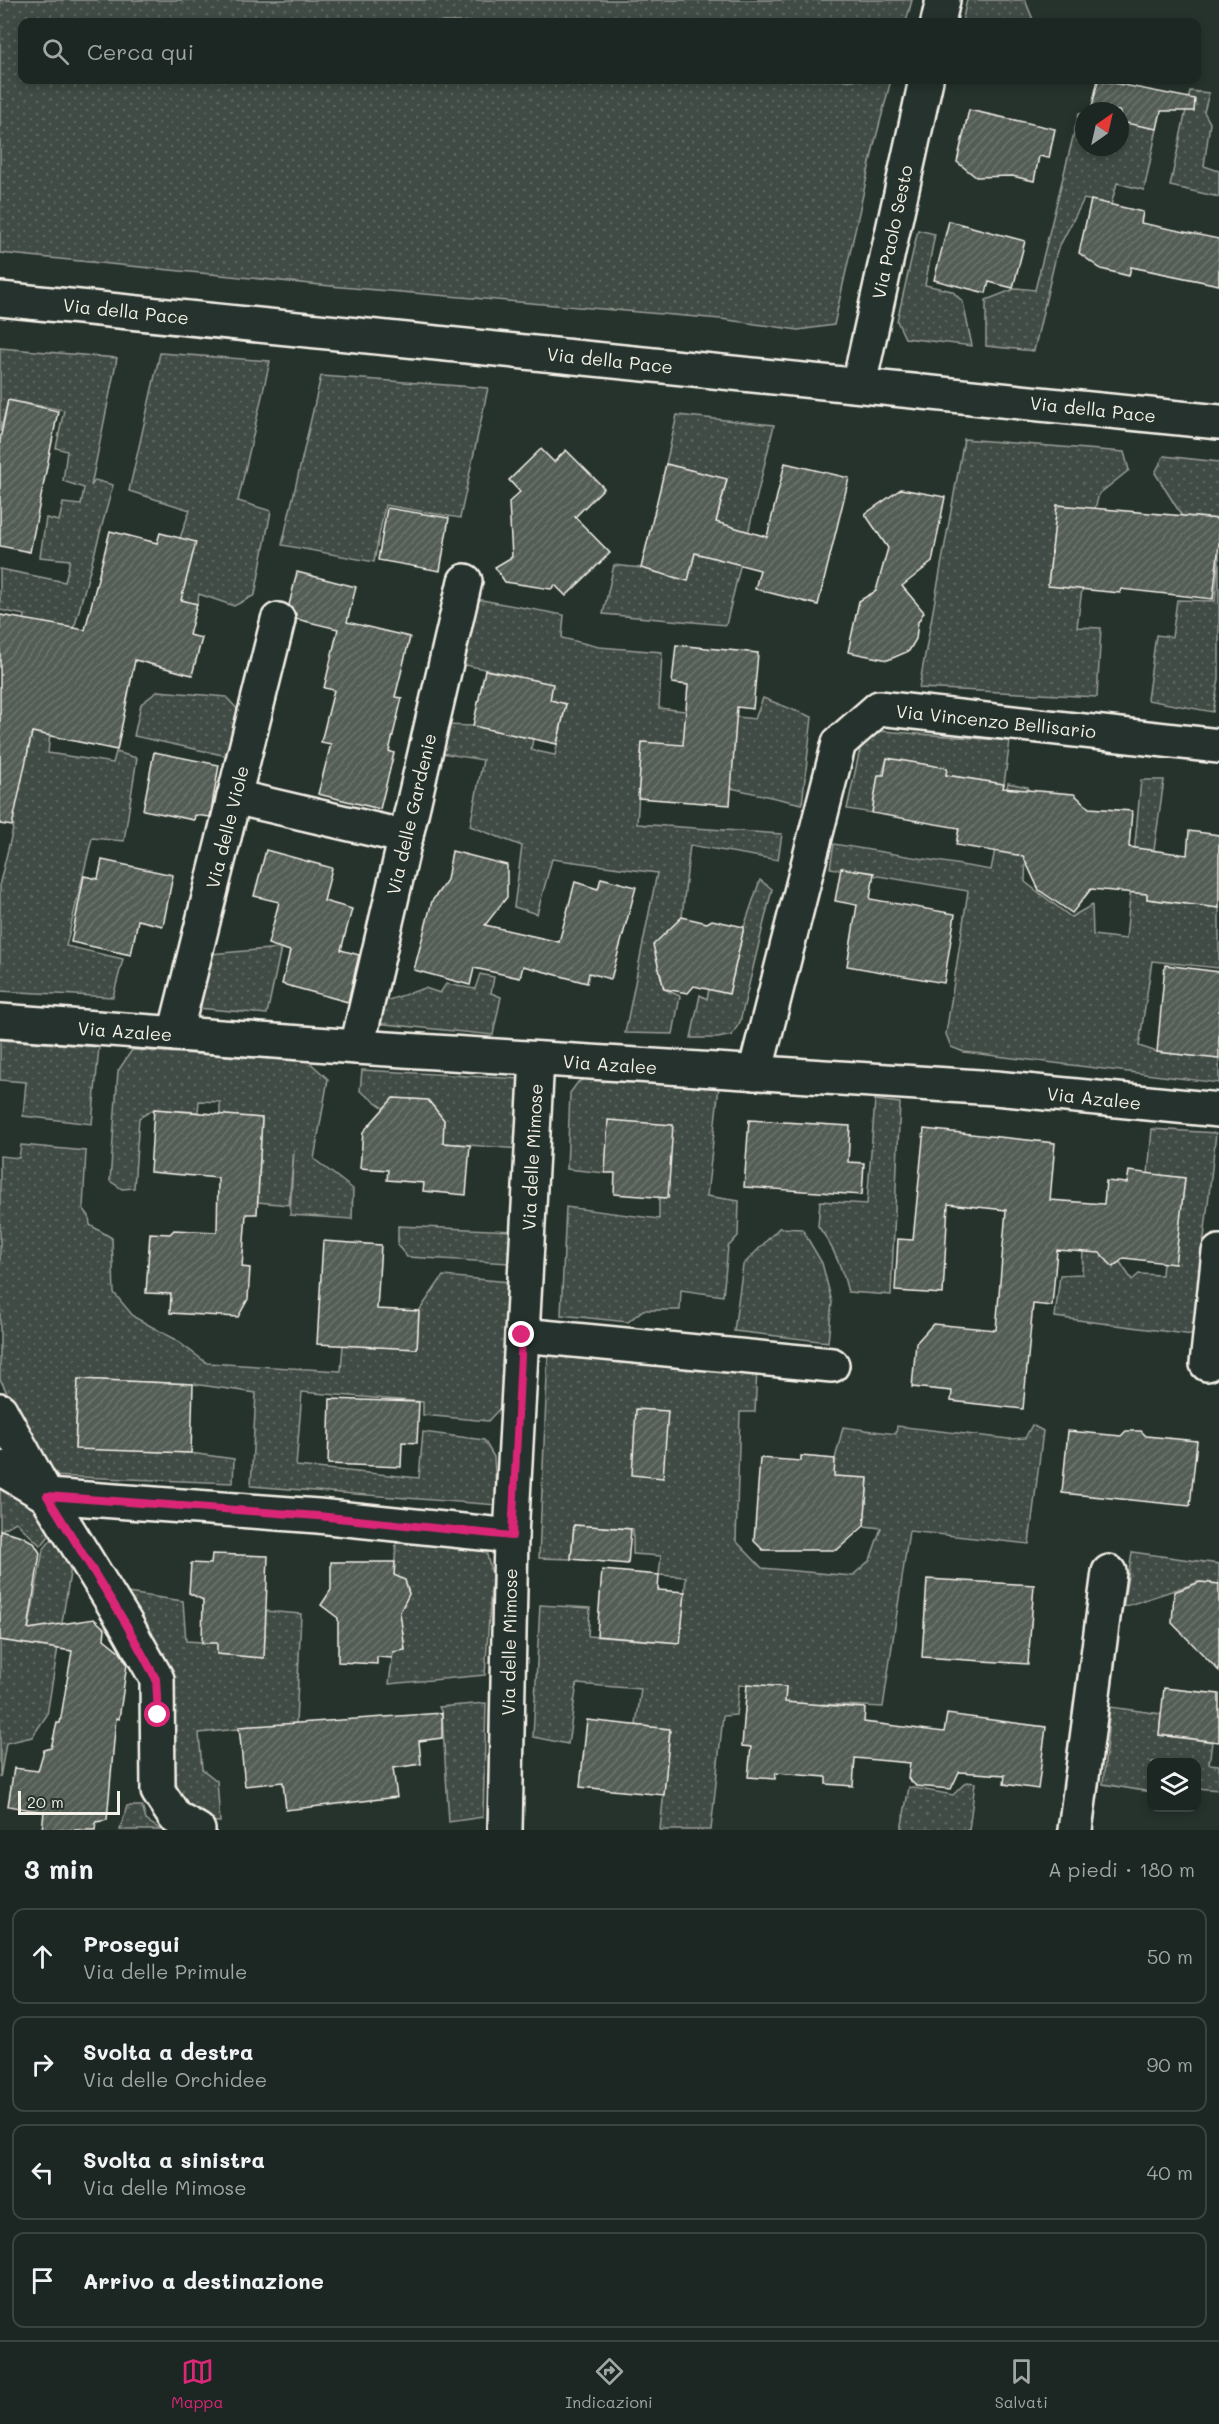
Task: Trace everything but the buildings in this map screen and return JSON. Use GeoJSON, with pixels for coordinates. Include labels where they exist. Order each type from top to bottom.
{"type":"FeatureCollection","features":[{"type":"Feature","properties":{"kind":"street"},"geometry":{"type":"LineString","coordinates":[[939,18],[943,0]]}},
{"type":"Feature","properties":{"kind":"street","name":"Via Paolo Sesto"},"geometry":{"type":"LineString","coordinates":[[859,384],[925,84]]}},
{"type":"Feature","properties":{"kind":"street","name":"Via della Pace"},"geometry":{"type":"LineString","coordinates":[[0,299],[1219,422]]}},
{"type":"Feature","properties":{"kind":"street","name":"Via delle Gardenie"},"geometry":{"type":"LineString","coordinates":[[357,1047],[465,581]]}},
{"type":"Feature","properties":{"kind":"street","name":"Via delle Viole"},"geometry":{"type":"LineString","coordinates":[[175,1034],[278,620]]}},
{"type":"Feature","properties":{"kind":"street","name":"Via Vincenzo Bellisario"},"geometry":{"type":"LineString","coordinates":[[755,1073],[839,743],[879,708],[1219,746]]}},
{"type":"Feature","properties":{"kind":"street"},"geometry":{"type":"LineString","coordinates":[[234,797],[406,837]]}},
{"type":"Feature","properties":{"kind":"street","name":"Via Azalee"},"geometry":{"type":"LineString","coordinates":[[0,1021],[357,1047],[995,1088],[1219,1110]]}},
{"type":"Feature","properties":{"kind":"street","name":"Via delle Mimose"},"geometry":{"type":"LineString","coordinates":[[505,1830],[512,1536],[537,1059]]}},
{"type":"Feature","properties":{"kind":"street"},"geometry":{"type":"LineString","coordinates":[[1206,1364],[1219,1252]]}},
{"type":"Feature","properties":{"kind":"street"},"geometry":{"type":"LineString","coordinates":[[522,1335],[832,1365]]}},
{"type":"Feature","properties":{"kind":"street"},"geometry":{"type":"LineString","coordinates":[[0,1410],[47,1496],[126,1624],[156,1679],[158,1791],[175,1817],[198,1830]]}},
{"type":"Feature","properties":{"kind":"street"},"geometry":{"type":"LineString","coordinates":[[0,1468],[47,1496],[318,1516],[512,1536]]}},
{"type":"Feature","properties":{"kind":"street"},"geometry":{"type":"LineString","coordinates":[[1075,1830],[1109,1572]]}},
{"type":"Feature","properties":{"kind":"shaded area"},"geometry":{"type":"Polygon","coordinates":[[[0,0],[912,0],[907,18],[18,18],[18,84],[890,84],[834,325],[798,330],[721,319],[341,287],[0,253],[0,0]]]}},
{"type":"Feature","properties":{"kind":"shaded area"},"geometry":{"type":"Polygon","coordinates":[[[967,0],[1025,0],[1032,18],[963,18],[967,0]]]}},
{"type":"Feature","properties":{"kind":"shaded area"},"geometry":{"type":"Polygon","coordinates":[[[1190,91],[1209,93],[1204,112],[1210,123],[1204,166],[1219,171],[1219,197],[1170,186],[1190,91]]]}},
{"type":"Feature","properties":{"kind":"shaded area"},"geometry":{"type":"Polygon","coordinates":[[[1129,124],[1157,129],[1144,190],[1117,183],[1111,205],[1084,199],[1057,251],[1034,351],[986,346],[986,300],[1017,288],[1035,290],[1075,129],[1075,156],[1129,156],[1129,124]]]}},
{"type":"Feature","properties":{"kind":"shaded area"},"geometry":{"type":"Polygon","coordinates":[[[918,230],[935,234],[925,285],[952,291],[963,302],[972,346],[905,338],[897,321],[918,230]]]}},
{"type":"Feature","properties":{"kind":"shaded area"},"geometry":{"type":"Polygon","coordinates":[[[0,348],[117,358],[91,486],[95,480],[113,485],[75,625],[10,694],[25,615],[0,610],[0,569],[65,582],[70,560],[40,557],[46,518],[59,521],[63,503],[81,505],[84,488],[63,481],[67,451],[56,448],[64,410],[8,400],[0,432],[0,348]]]}},
{"type":"Feature","properties":{"kind":"shaded area"},"geometry":{"type":"Polygon","coordinates":[[[160,353],[270,361],[238,501],[271,511],[255,595],[234,606],[199,594],[197,604],[171,597],[180,538],[190,510],[129,491],[160,353]]]}},
{"type":"Feature","properties":{"kind":"shaded area"},"geometry":{"type":"Polygon","coordinates":[[[321,376],[488,388],[460,518],[385,505],[374,562],[282,545],[321,376]]]}},
{"type":"Feature","properties":{"kind":"shaded area"},"geometry":{"type":"Polygon","coordinates":[[[677,415],[774,425],[726,625],[603,614],[614,565],[641,568],[687,580],[695,553],[713,557],[721,524],[716,522],[727,480],[666,464],[677,415]]]}},
{"type":"Feature","properties":{"kind":"shaded area"},"geometry":{"type":"Polygon","coordinates":[[[964,439],[1124,452],[1129,470],[1099,494],[1095,509],[1057,505],[1048,585],[1082,589],[1077,627],[1101,628],[1097,697],[919,688],[964,439]]]}},
{"type":"Feature","properties":{"kind":"shaded area"},"geometry":{"type":"Polygon","coordinates":[[[1164,456],[1219,462],[1219,519],[1182,516],[1155,473],[1164,456]]]}},
{"type":"Feature","properties":{"kind":"shaded area"},"geometry":{"type":"Polygon","coordinates":[[[1219,552],[1219,679],[1213,712],[1147,700],[1156,635],[1172,637],[1177,600],[1215,601],[1219,552]]]}},
{"type":"Feature","properties":{"kind":"shaded area"},"geometry":{"type":"Polygon","coordinates":[[[471,598],[564,615],[562,638],[599,647],[662,652],[659,708],[755,719],[763,698],[812,717],[802,804],[731,788],[642,743],[637,824],[782,834],[778,860],[690,845],[682,917],[668,931],[660,972],[664,989],[680,996],[673,1034],[625,1033],[657,873],[552,859],[537,914],[514,907],[522,846],[470,826],[483,760],[441,753],[446,725],[473,726],[533,739],[531,750],[555,755],[566,704],[550,700],[552,684],[461,664],[471,598]]]}},
{"type":"Feature","properties":{"kind":"shaded area"},"geometry":{"type":"Polygon","coordinates":[[[158,691],[226,697],[242,714],[232,757],[134,736],[141,704],[158,691]]]}},
{"type":"Feature","properties":{"kind":"shaded area"},"geometry":{"type":"Polygon","coordinates":[[[33,729],[50,733],[48,753],[113,763],[116,752],[137,758],[124,841],[92,838],[66,946],[123,959],[113,997],[0,991],[0,882],[14,825],[0,822],[20,786],[33,729]]]}},
{"type":"Feature","properties":{"kind":"shaded area"},"geometry":{"type":"Polygon","coordinates":[[[881,731],[1010,741],[1004,784],[946,775],[947,768],[887,758],[882,775],[878,776],[872,813],[847,809],[860,749],[867,734],[881,731]]]}},
{"type":"Feature","properties":{"kind":"shaded area"},"geometry":{"type":"Polygon","coordinates":[[[1141,780],[1164,780],[1147,899],[1219,908],[1219,968],[1152,961],[1139,1046],[1157,1052],[1219,1059],[1219,1083],[964,1052],[951,1047],[946,1034],[968,891],[830,868],[834,844],[991,870],[1008,783],[1028,787],[1025,882],[1071,917],[1092,905],[1093,935],[1126,939],[1141,780]]]}},
{"type":"Feature","properties":{"kind":"shaded area"},"geometry":{"type":"Polygon","coordinates":[[[760,880],[772,889],[740,1022],[732,1035],[718,1038],[691,1038],[700,995],[707,999],[709,989],[729,993],[744,927],[760,880]]]}},
{"type":"Feature","properties":{"kind":"shaded area"},"geometry":{"type":"Polygon","coordinates":[[[281,948],[267,1014],[197,1008],[210,954],[281,948]]]}},
{"type":"Feature","properties":{"kind":"shaded area"},"geometry":{"type":"Polygon","coordinates":[[[480,974],[494,977],[491,993],[501,997],[493,1035],[375,1023],[379,1003],[425,988],[440,993],[446,984],[475,989],[480,974]]]}},
{"type":"Feature","properties":{"kind":"shaded area"},"geometry":{"type":"Polygon","coordinates":[[[0,1040],[99,1047],[92,1124],[23,1116],[26,1082],[0,1080],[0,1040]]]}},
{"type":"Feature","properties":{"kind":"shaded area"},"geometry":{"type":"Polygon","coordinates":[[[132,1050],[300,1061],[306,1059],[328,1079],[314,1159],[353,1189],[352,1219],[290,1215],[294,1149],[289,1205],[258,1202],[262,1118],[220,1115],[220,1102],[199,1101],[198,1112],[154,1109],[139,1118],[134,1188],[122,1189],[110,1181],[118,1071],[132,1050]]]}},
{"type":"Feature","properties":{"kind":"shaded area"},"geometry":{"type":"Polygon","coordinates":[[[362,1070],[521,1079],[520,1149],[443,1143],[444,1120],[428,1100],[393,1098],[384,1108],[360,1091],[362,1070]]]}},
{"type":"Feature","properties":{"kind":"shaded area"},"geometry":{"type":"Polygon","coordinates":[[[588,1077],[719,1086],[707,1196],[739,1201],[738,1236],[728,1247],[723,1296],[681,1290],[680,1310],[643,1310],[628,1322],[561,1315],[566,1207],[659,1219],[659,1198],[668,1198],[609,1121],[605,1173],[567,1169],[570,1093],[578,1082],[588,1077]]]}},
{"type":"Feature","properties":{"kind":"shaded area"},"geometry":{"type":"Polygon","coordinates":[[[875,1100],[900,1103],[891,1295],[848,1292],[836,1257],[818,1226],[820,1201],[867,1204],[875,1100]]]}},
{"type":"Feature","properties":{"kind":"shaded area"},"geometry":{"type":"Polygon","coordinates":[[[1152,1129],[1216,1133],[1193,1335],[1055,1317],[1060,1275],[1082,1274],[1083,1251],[1099,1252],[1113,1263],[1120,1262],[1132,1280],[1139,1274],[1162,1275],[1163,1263],[1175,1264],[1185,1178],[1148,1174],[1152,1129]]]}},
{"type":"Feature","properties":{"kind":"shaded area"},"geometry":{"type":"Polygon","coordinates":[[[21,1145],[86,1151],[83,1208],[89,1216],[90,1225],[112,1238],[114,1293],[134,1317],[174,1339],[207,1363],[341,1371],[343,1345],[417,1349],[419,1311],[443,1276],[510,1282],[501,1407],[488,1421],[423,1415],[423,1402],[302,1392],[296,1466],[419,1478],[423,1432],[484,1440],[494,1457],[497,1505],[251,1486],[256,1393],[193,1384],[78,1379],[75,1448],[190,1453],[234,1459],[233,1483],[50,1476],[0,1379],[0,1156],[19,1158],[21,1145]]]}},
{"type":"Feature","properties":{"kind":"shaded area"},"geometry":{"type":"Polygon","coordinates":[[[398,1226],[513,1231],[509,1263],[407,1257],[398,1246],[398,1226]]]}},
{"type":"Feature","properties":{"kind":"shaded area"},"geometry":{"type":"Polygon","coordinates":[[[779,1228],[802,1229],[822,1263],[832,1302],[828,1342],[734,1331],[743,1265],[779,1228]]]}},
{"type":"Feature","properties":{"kind":"shaded area"},"geometry":{"type":"Polygon","coordinates":[[[548,1354],[757,1369],[755,1412],[740,1412],[736,1541],[762,1568],[852,1576],[870,1560],[881,1528],[864,1526],[868,1479],[834,1476],[835,1459],[843,1427],[896,1434],[897,1426],[1009,1439],[1025,1438],[1032,1425],[1043,1431],[1029,1544],[909,1531],[883,1707],[823,1704],[784,1713],[786,1687],[739,1685],[736,1715],[723,1716],[711,1830],[660,1830],[670,1731],[636,1725],[641,1689],[577,1684],[568,1744],[533,1737],[540,1605],[590,1608],[588,1636],[680,1643],[686,1577],[659,1575],[661,1556],[633,1554],[633,1529],[574,1525],[571,1559],[539,1558],[548,1354]]]}},
{"type":"Feature","properties":{"kind":"shaded area"},"geometry":{"type":"Polygon","coordinates":[[[0,1482],[38,1503],[56,1527],[41,1546],[16,1522],[0,1531],[0,1482]]]}},
{"type":"Feature","properties":{"kind":"shaded area"},"geometry":{"type":"Polygon","coordinates":[[[59,1530],[71,1567],[47,1715],[32,1737],[6,1743],[0,1778],[0,1640],[26,1643],[43,1550],[59,1530]]]}},
{"type":"Feature","properties":{"kind":"shaded area"},"geometry":{"type":"Polygon","coordinates":[[[396,1543],[485,1547],[492,1575],[485,1675],[389,1684],[393,1652],[405,1650],[402,1628],[393,1625],[409,1594],[405,1581],[394,1576],[396,1543]]]}},
{"type":"Feature","properties":{"kind":"shaded area"},"geometry":{"type":"Polygon","coordinates":[[[1132,1552],[1219,1564],[1219,1584],[1199,1582],[1123,1607],[1132,1552]]]}},
{"type":"Feature","properties":{"kind":"shaded area"},"geometry":{"type":"Polygon","coordinates":[[[127,1593],[183,1601],[186,1641],[217,1643],[217,1654],[264,1658],[266,1611],[301,1614],[296,1723],[199,1733],[202,1769],[217,1781],[220,1822],[201,1817],[177,1796],[170,1670],[127,1593]]]}},
{"type":"Feature","properties":{"kind":"shaded area"},"geometry":{"type":"Polygon","coordinates":[[[486,1703],[483,1817],[449,1822],[442,1713],[439,1707],[486,1703]]]}},
{"type":"Feature","properties":{"kind":"shaded area"},"geometry":{"type":"Polygon","coordinates":[[[1110,1707],[1161,1714],[1159,1735],[1212,1742],[1209,1764],[1219,1765],[1219,1790],[1201,1788],[1201,1758],[1147,1758],[1147,1791],[1103,1784],[1110,1707]]]}},
{"type":"Feature","properties":{"kind":"shaded area"},"geometry":{"type":"Polygon","coordinates":[[[966,1782],[975,1783],[969,1830],[901,1830],[909,1787],[953,1795],[966,1782]]]}},
{"type":"Feature","properties":{"kind":"shaded area"},"geometry":{"type":"Polygon","coordinates":[[[127,1806],[142,1806],[146,1820],[161,1830],[120,1830],[127,1806]]]}},
{"type":"Feature","properties":{"kind":"route"},"geometry":{"type":"LineString","coordinates":[[158,1715],[156,1679],[126,1624],[47,1496],[318,1516],[512,1536],[522,1335]]}}]}
